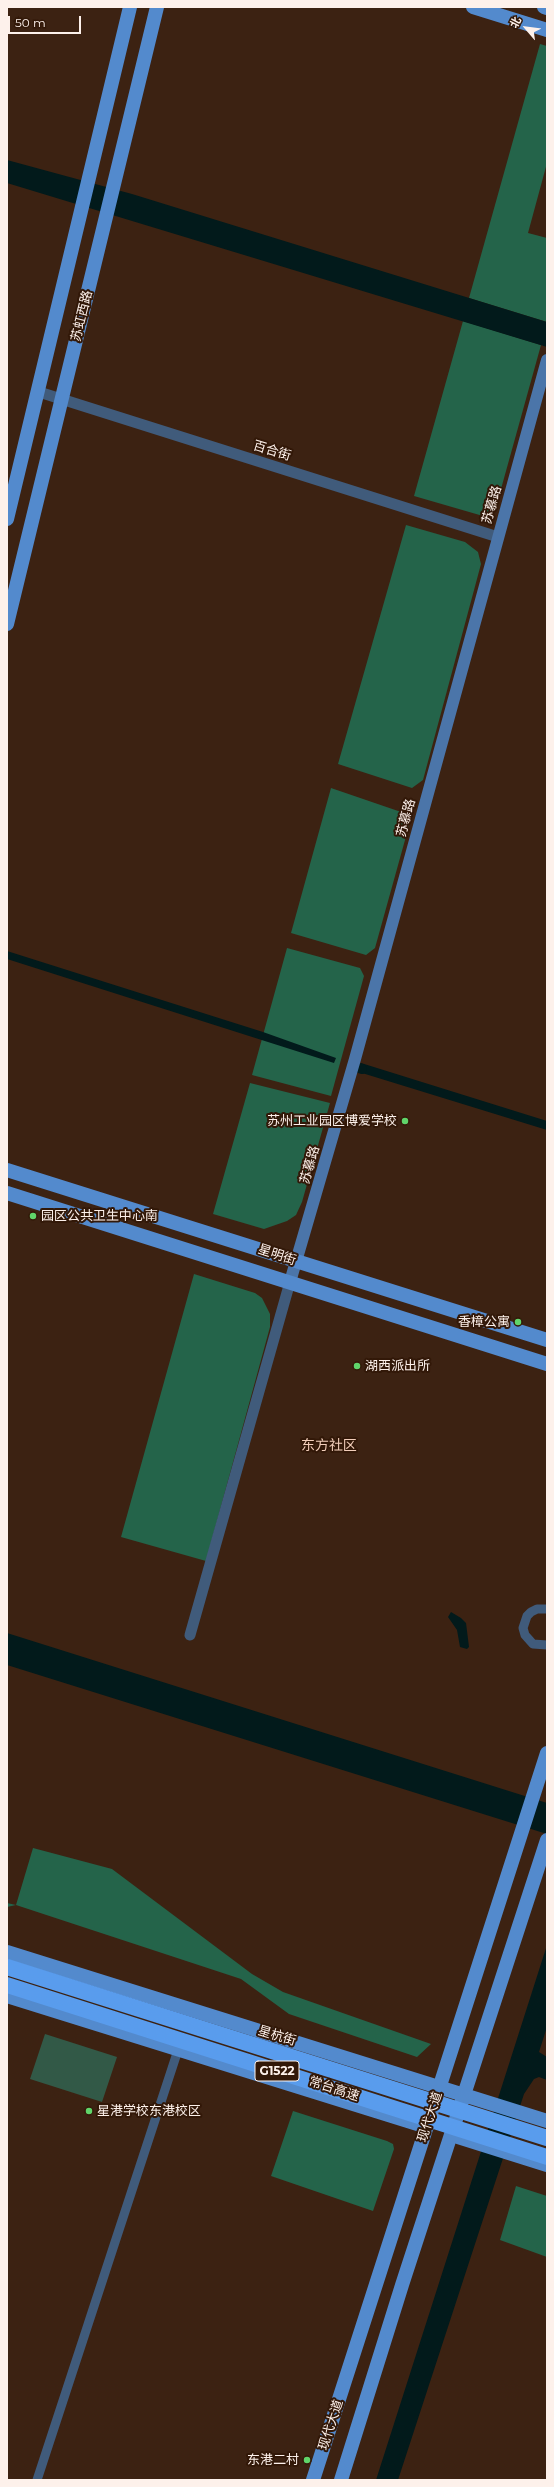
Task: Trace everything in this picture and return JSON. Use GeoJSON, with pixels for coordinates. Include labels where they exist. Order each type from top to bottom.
{"type":"FeatureCollection","features":[{"type":"Feature","properties":{"kind":"highway","name":"常台高速"},"geometry":{"type":"LineString","coordinates":[[7,1967],[547,2138]]}},
{"type":"Feature","properties":{"kind":"highway","name":"常台高速"},"geometry":{"type":"LineString","coordinates":[[7,1985],[547,2157]]}},
{"type":"Feature","properties":{"kind":"main road","name":"苏虹西路"},"geometry":{"type":"LineString","coordinates":[[7,519],[39,392],[130,7]]}},
{"type":"Feature","properties":{"kind":"main road","name":"苏虹西路"},"geometry":{"type":"LineString","coordinates":[[7,624],[157,7]]}},
{"type":"Feature","properties":{"kind":"main road"},"geometry":{"type":"LineString","coordinates":[[473,7],[547,30]]}},
{"type":"Feature","properties":{"kind":"main road","name":"苏慕路"},"geometry":{"type":"LineString","coordinates":[[290,1282],[297,1262],[546,368]]}},
{"type":"Feature","properties":{"kind":"main road","name":"星明街"},"geometry":{"type":"LineString","coordinates":[[7,1170],[547,1340]]}},
{"type":"Feature","properties":{"kind":"main road","name":"星明街"},"geometry":{"type":"LineString","coordinates":[[7,1194],[547,1364]]}},
{"type":"Feature","properties":{"kind":"main road","name":"现代大道"},"geometry":{"type":"LineString","coordinates":[[313,2480],[547,1754]]}},
{"type":"Feature","properties":{"kind":"main road","name":"现代大道"},"geometry":{"type":"LineString","coordinates":[[341,2480],[402,2285],[544,1862],[547,1840]]}},
{"type":"Feature","properties":{"kind":"main road","name":"星杭街"},"geometry":{"type":"LineString","coordinates":[[7,1952],[547,2121]]}},
{"type":"Feature","properties":{"kind":"main road"},"geometry":{"type":"LineString","coordinates":[[7,1996],[547,2165]]}},
{"type":"Feature","properties":{"kind":"street","name":"百合街"},"geometry":{"type":"LineString","coordinates":[[39,392],[498,537]]}},
{"type":"Feature","properties":{"kind":"street"},"geometry":{"type":"LineString","coordinates":[[190,1636],[290,1282]]}},
{"type":"Feature","properties":{"kind":"street"},"geometry":{"type":"LineString","coordinates":[[547,1609],[537,1609],[531,1612],[526,1616],[523,1628],[525,1635],[533,1644],[547,1645]]}},
{"type":"Feature","properties":{"kind":"street"},"geometry":{"type":"LineString","coordinates":[[37,2480],[178,2050]]}},
{"type":"Feature","properties":{"kind":"green space"},"geometry":{"type":"Polygon","coordinates":[[[540,44],[547,46],[547,163],[528,233],[547,238],[547,322],[469,298],[540,44]]]}},
{"type":"Feature","properties":{"kind":"green space"},"geometry":{"type":"Polygon","coordinates":[[[463,321],[541,345],[496,507],[489,515],[483,516],[414,496],[463,321]]]}},
{"type":"Feature","properties":{"kind":"green space"},"geometry":{"type":"Polygon","coordinates":[[[406,525],[465,542],[478,552],[481,564],[423,780],[412,788],[338,764],[406,525]]]}},
{"type":"Feature","properties":{"kind":"green space"},"geometry":{"type":"Polygon","coordinates":[[[331,788],[404,813],[410,822],[375,948],[366,955],[291,933],[331,788]]]}},
{"type":"Feature","properties":{"kind":"green space"},"geometry":{"type":"Polygon","coordinates":[[[287,948],[360,968],[364,976],[331,1096],[252,1075],[287,948]]]}},
{"type":"Feature","properties":{"kind":"green space"},"geometry":{"type":"Polygon","coordinates":[[[250,1083],[330,1103],[302,1202],[296,1215],[287,1221],[264,1229],[213,1214],[250,1083]]]}},
{"type":"Feature","properties":{"kind":"green space"},"geometry":{"type":"Polygon","coordinates":[[[194,1274],[255,1293],[262,1298],[270,1314],[270,1327],[206,1561],[121,1537],[194,1274]]]}},
{"type":"Feature","properties":{"kind":"green space"},"geometry":{"type":"Polygon","coordinates":[[[33,1848],[112,1869],[252,1974],[283,1992],[431,2044],[417,2057],[289,2014],[241,1979],[16,1905],[33,1848]]]}},
{"type":"Feature","properties":{"kind":"green space"},"geometry":{"type":"Polygon","coordinates":[[[7,1903],[16,1905],[7,1907],[7,1903]]]}},
{"type":"Feature","properties":{"kind":"green space"},"geometry":{"type":"Polygon","coordinates":[[[45,2034],[117,2057],[102,2102],[30,2079],[45,2034]]]}},
{"type":"Feature","properties":{"kind":"green space"},"geometry":{"type":"Polygon","coordinates":[[[293,2111],[393,2144],[394,2149],[373,2211],[271,2176],[293,2111]]]}},
{"type":"Feature","properties":{"kind":"green space"},"geometry":{"type":"Polygon","coordinates":[[[516,2186],[547,2196],[547,2257],[500,2240],[516,2186]]]}},
{"type":"Feature","properties":{"kind":"water"},"geometry":{"type":"Polygon","coordinates":[[[7,160],[132,194],[547,322],[547,347],[7,183],[7,160]]]}},
{"type":"Feature","properties":{"kind":"water"},"geometry":{"type":"Polygon","coordinates":[[[7,951],[263,1032],[336,1058],[334,1063],[7,959],[7,951]]]}},
{"type":"Feature","properties":{"kind":"water"},"geometry":{"type":"Polygon","coordinates":[[[361,1063],[547,1121],[547,1130],[362,1073],[361,1063]]]}},
{"type":"Feature","properties":{"kind":"water"},"geometry":{"type":"Polygon","coordinates":[[[451,1612],[466,1623],[469,1647],[467,1649],[460,1647],[457,1630],[448,1617],[451,1612]]]}},
{"type":"Feature","properties":{"kind":"water"},"geometry":{"type":"Polygon","coordinates":[[[7,1633],[547,1803],[547,1834],[7,1665],[7,1633]]]}},
{"type":"Feature","properties":{"kind":"water"},"geometry":{"type":"Polygon","coordinates":[[[547,1945],[547,2027],[539,2052],[547,2057],[547,2080],[539,2077],[534,2079],[524,2094],[398,2480],[376,2480],[547,1945]]]}},
{"type":"Feature","properties":{"kind":"place","name":"苏州工业园区博爱学校"},"geometry":{"type":"Point","coordinates":[405,1121]}},
{"type":"Feature","properties":{"kind":"place","name":"园区公共卫生中心南"},"geometry":{"type":"Point","coordinates":[33,1216]}},
{"type":"Feature","properties":{"kind":"place","name":"香樟公寓"},"geometry":{"type":"Point","coordinates":[518,1322]}},
{"type":"Feature","properties":{"kind":"place","name":"湖西派出所"},"geometry":{"type":"Point","coordinates":[357,1366]}},
{"type":"Feature","properties":{"kind":"place","name":"星港学校东港校区"},"geometry":{"type":"Point","coordinates":[89,2111]}},
{"type":"Feature","properties":{"kind":"place","name":"东港二村"},"geometry":{"type":"Point","coordinates":[307,2460]}},
{"type":"Feature","properties":{"kind":"district","name":"东方社区"},"geometry":{"type":"Point","coordinates":[329,1446]}}]}
